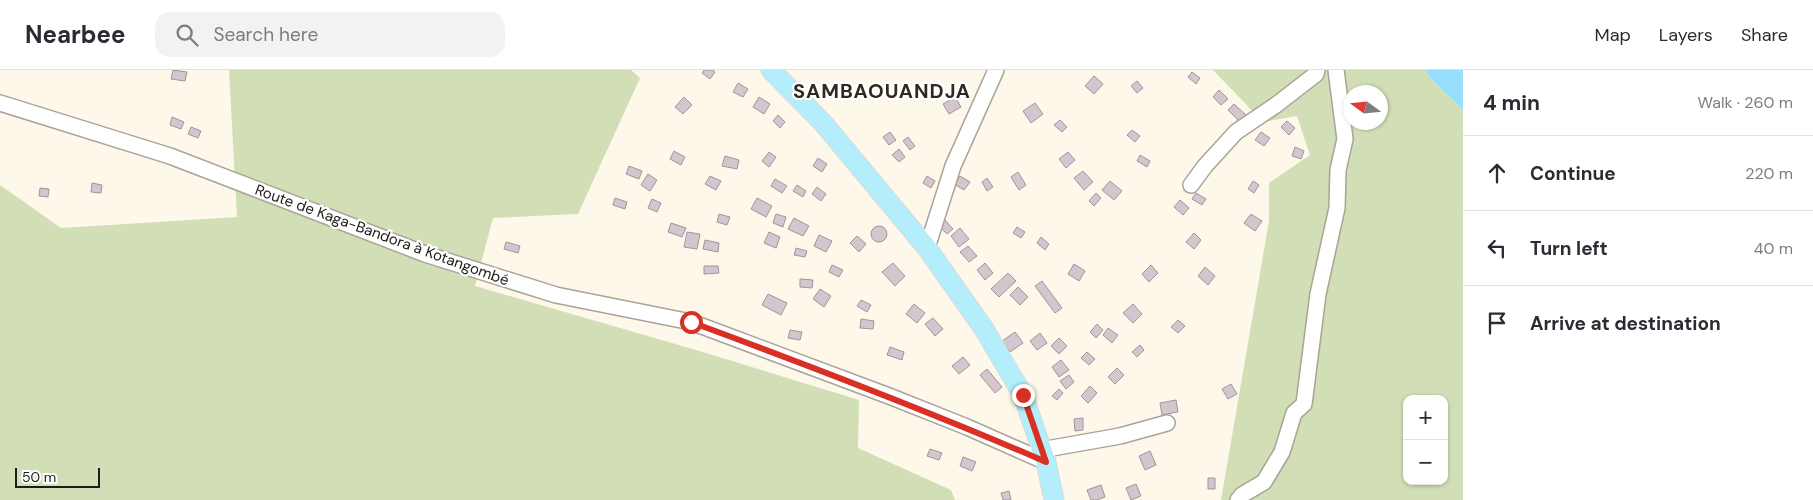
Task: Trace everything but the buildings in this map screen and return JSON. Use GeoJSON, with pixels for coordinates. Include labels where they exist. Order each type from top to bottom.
{"type":"FeatureCollection","features":[{"type":"Feature","properties":{"kind":"main road"},"geometry":{"type":"LineString","coordinates":[[771,70],[824,124],[926,248],[984,328],[1023,395],[1036,430],[1054,500]]}},
{"type":"Feature","properties":{"kind":"street"},"geometry":{"type":"LineString","coordinates":[[926,248],[954,166],[996,70]]}},
{"type":"Feature","properties":{"kind":"street"},"geometry":{"type":"LineString","coordinates":[[1191,185],[1205,166],[1236,132],[1276,105],[1316,74],[1317,70]]}},
{"type":"Feature","properties":{"kind":"street"},"geometry":{"type":"LineString","coordinates":[[1238,500],[1242,495],[1264,482],[1282,452],[1294,413],[1304,404],[1318,294],[1336,208],[1338,170],[1345,139],[1336,70]]}},
{"type":"Feature","properties":{"kind":"street","name":"Route de Kaga-Bandora à Kotangombé"},"geometry":{"type":"LineString","coordinates":[[0,103],[170,156],[426,254],[556,296],[691,322],[1043,456]]}},
{"type":"Feature","properties":{"kind":"street"},"geometry":{"type":"LineString","coordinates":[[1043,456],[1167,423]]}},
{"type":"Feature","properties":{"kind":"green space"},"geometry":{"type":"Polygon","coordinates":[[[229,70],[631,70],[640,78],[578,214],[493,218],[475,286],[696,350],[859,400],[858,448],[951,490],[955,500],[0,500],[0,185],[61,228],[237,217],[229,70]]]}},
{"type":"Feature","properties":{"kind":"green space"},"geometry":{"type":"Polygon","coordinates":[[[1213,70],[1425,70],[1430,78],[1463,110],[1463,500],[1221,500],[1269,221],[1269,183],[1310,155],[1297,116],[1263,122],[1213,70]]]}},
{"type":"Feature","properties":{"kind":"water"},"geometry":{"type":"Polygon","coordinates":[[[1425,70],[1463,70],[1463,110],[1430,78],[1425,70]]]}},
{"type":"Feature","properties":{"kind":"district","name":"SAMBAOUANDJA"},"geometry":{"type":"Point","coordinates":[882,91]}},
{"type":"Feature","properties":{"kind":"route"},"geometry":{"type":"LineString","coordinates":[[691,322],[889,396],[967,427],[1046,462],[1023,395]]}}]}
